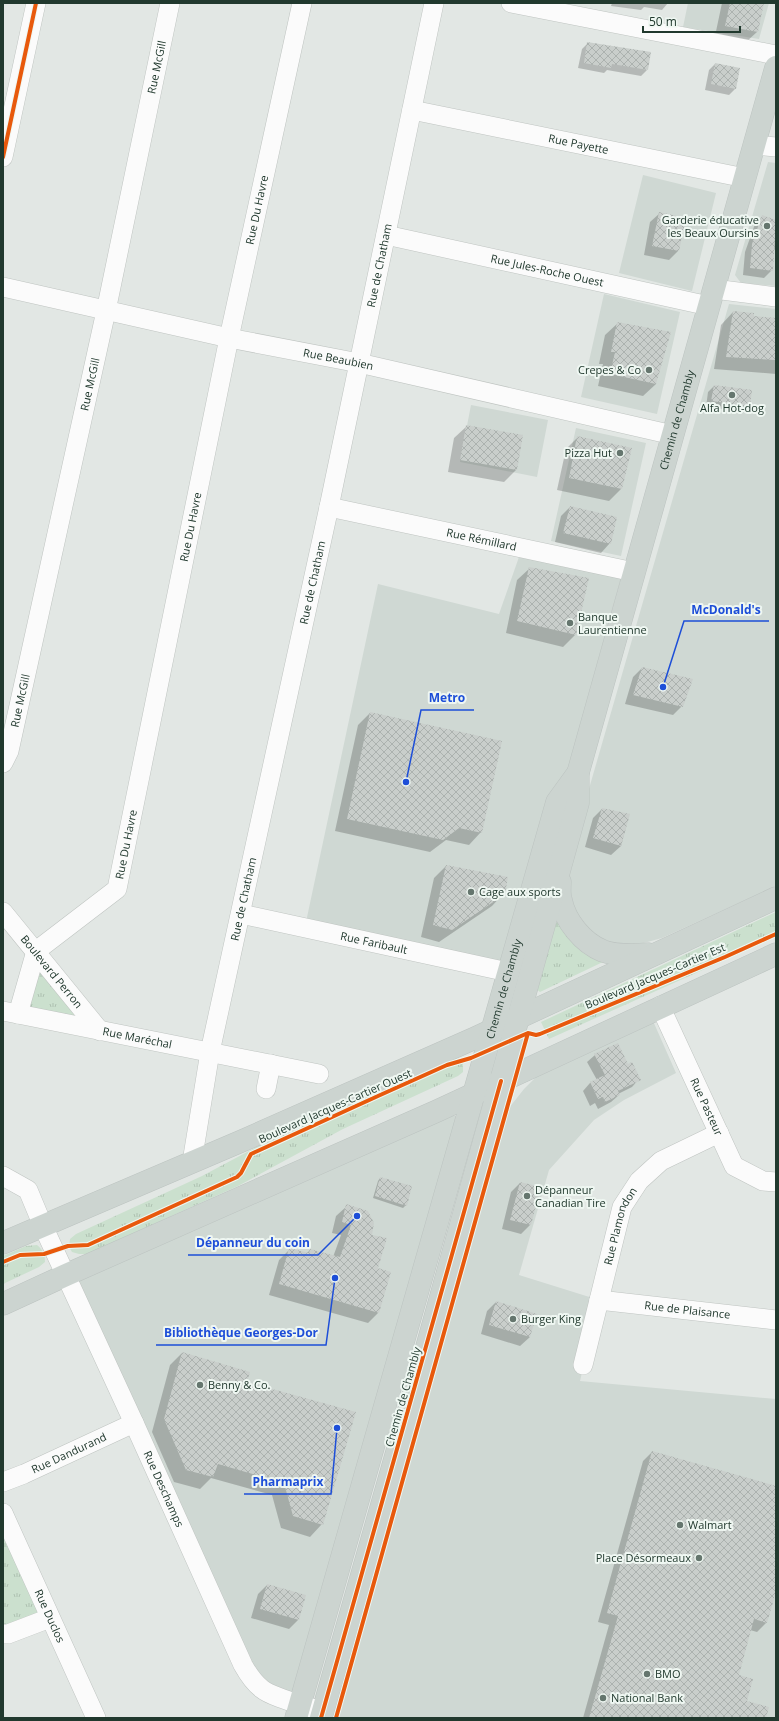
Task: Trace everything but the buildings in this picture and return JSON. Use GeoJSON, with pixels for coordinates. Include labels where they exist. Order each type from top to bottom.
{"type":"FeatureCollection","features":[{"type":"Feature","properties":{"kind":"main road","name":"Chemin de Chambly"},"geometry":{"type":"LineString","coordinates":[[322,1715],[560,870],[578,803],[578,773],[776,67]]}},
{"type":"Feature","properties":{"kind":"main road","name":"Chemin de Chambly"},"geometry":{"type":"LineString","coordinates":[[298,1711],[557,802],[578,773]]}},
{"type":"Feature","properties":{"kind":"main road"},"geometry":{"type":"LineString","coordinates":[[560,870],[561,901],[568,921],[582,938],[603,951],[633,956],[654,954]]}},
{"type":"Feature","properties":{"kind":"main road","name":"Boulevard Jacques-Cartier Est"},"geometry":{"type":"LineString","coordinates":[[491,1031],[776,898]]}},
{"type":"Feature","properties":{"kind":"main road"},"geometry":{"type":"LineString","coordinates":[[3,1304],[501,1082],[660,1006],[776,954]]}},
{"type":"Feature","properties":{"kind":"main road","name":"Boulevard Jacques-Cartier Ouest"},"geometry":{"type":"LineString","coordinates":[[3,1243],[491,1031]]}},
{"type":"Feature","properties":{"kind":"main road"},"geometry":{"type":"LineString","coordinates":[[437,1110],[456,1116],[464,1128]]}},
{"type":"Feature","properties":{"kind":"street"},"geometry":{"type":"LineString","coordinates":[[3,156],[36,3]]}},
{"type":"Feature","properties":{"kind":"street","name":"Rue McGill"},"geometry":{"type":"LineString","coordinates":[[3,763],[10,751],[106,311],[170,3]]}},
{"type":"Feature","properties":{"kind":"street","name":"Rue Du Havre"},"geometry":{"type":"LineString","coordinates":[[36,951],[117,889],[229,338],[302,3]]}},
{"type":"Feature","properties":{"kind":"street","name":"Rue de Chatham"},"geometry":{"type":"LineString","coordinates":[[192,1162],[210,1052],[329,507],[434,3]]}},
{"type":"Feature","properties":{"kind":"street"},"geometry":{"type":"LineString","coordinates":[[511,3],[776,55]]}},
{"type":"Feature","properties":{"kind":"street","name":"Rue Payette"},"geometry":{"type":"LineString","coordinates":[[412,110],[745,178]]}},
{"type":"Feature","properties":{"kind":"street"},"geometry":{"type":"LineString","coordinates":[[754,145],[776,147]]}},
{"type":"Feature","properties":{"kind":"street","name":"Rue Jules-Roche Ouest"},"geometry":{"type":"LineString","coordinates":[[386,235],[711,297],[776,297]]}},
{"type":"Feature","properties":{"kind":"street","name":"Rue Beaubien"},"geometry":{"type":"LineString","coordinates":[[3,288],[229,338],[359,363],[673,435]]}},
{"type":"Feature","properties":{"kind":"street","name":"Rue Rémillard"},"geometry":{"type":"LineString","coordinates":[[329,507],[634,572]]}},
{"type":"Feature","properties":{"kind":"street","name":"Boulevard Perron"},"geometry":{"type":"LineString","coordinates":[[3,912],[100,1031]]}},
{"type":"Feature","properties":{"kind":"street","name":"Rue Faribault"},"geometry":{"type":"LineString","coordinates":[[241,914],[508,972]]}},
{"type":"Feature","properties":{"kind":"street"},"geometry":{"type":"LineString","coordinates":[[11,1012],[36,951]]}},
{"type":"Feature","properties":{"kind":"street","name":"Rue Pasteur"},"geometry":{"type":"LineString","coordinates":[[660,1006],[734,1166],[764,1181],[776,1182]]}},
{"type":"Feature","properties":{"kind":"street","name":"Rue Maréchal"},"geometry":{"type":"LineString","coordinates":[[11,1012],[319,1074]]}},
{"type":"Feature","properties":{"kind":"street"},"geometry":{"type":"LineString","coordinates":[[266,1089],[271,1064]]}},
{"type":"Feature","properties":{"kind":"street","name":"Rue Plamondon"},"geometry":{"type":"LineString","coordinates":[[583,1365],[622,1208],[639,1181],[661,1161],[719,1133]]}},
{"type":"Feature","properties":{"kind":"street","name":"Rue Deschamps"},"geometry":{"type":"LineString","coordinates":[[3,1176],[28,1190],[243,1665],[251,1679],[262,1690],[298,1711],[322,1715]]}},
{"type":"Feature","properties":{"kind":"street","name":"Rue de Plaisance"},"geometry":{"type":"LineString","coordinates":[[599,1300],[776,1320]]}},
{"type":"Feature","properties":{"kind":"street","name":"Rue Dandurand"},"geometry":{"type":"LineString","coordinates":[[3,1482],[24,1474],[134,1423]]}},
{"type":"Feature","properties":{"kind":"street","name":"Rue Duclos"},"geometry":{"type":"LineString","coordinates":[[3,1513],[96,1718]]}},
{"type":"Feature","properties":{"kind":"street"},"geometry":{"type":"LineString","coordinates":[[3,1634],[8,1634],[50,1618]]}},
{"type":"Feature","properties":{"kind":"shaded area"},"geometry":{"type":"Polygon","coordinates":[[[688,3],[769,3],[759,39],[683,27],[688,3]]]}},
{"type":"Feature","properties":{"kind":"shaded area"},"geometry":{"type":"Polygon","coordinates":[[[768,162],[776,163],[776,286],[741,283],[735,275],[768,162]]]}},
{"type":"Feature","properties":{"kind":"shaded area"},"geometry":{"type":"Polygon","coordinates":[[[643,175],[716,193],[692,291],[619,273],[643,175]]]}},
{"type":"Feature","properties":{"kind":"shaded area"},"geometry":{"type":"Polygon","coordinates":[[[604,294],[680,312],[657,414],[581,397],[604,294]]]}},
{"type":"Feature","properties":{"kind":"shaded area"},"geometry":{"type":"Polygon","coordinates":[[[729,304],[776,309],[776,886],[662,938],[629,947],[608,944],[589,935],[565,900],[569,858],[729,304]]]}},
{"type":"Feature","properties":{"kind":"shaded area"},"geometry":{"type":"Polygon","coordinates":[[[471,405],[548,420],[537,477],[460,462],[471,405]]]}},
{"type":"Feature","properties":{"kind":"shaded area"},"geometry":{"type":"Polygon","coordinates":[[[576,428],[646,443],[621,556],[551,541],[576,428]]]}},
{"type":"Feature","properties":{"kind":"shaded area"},"geometry":{"type":"Polygon","coordinates":[[[519,557],[621,578],[567,773],[500,966],[306,922],[378,584],[499,614],[519,557]]]}},
{"type":"Feature","properties":{"kind":"shaded area"},"geometry":{"type":"Polygon","coordinates":[[[653,1021],[676,1073],[624,1100],[594,1120],[549,1170],[519,1275],[599,1300],[580,1381],[776,1399],[776,1718],[321,1718],[498,1122],[524,1089],[545,1068],[653,1021]]]}},
{"type":"Feature","properties":{"kind":"shaded area"},"geometry":{"type":"Polygon","coordinates":[[[437,1111],[456,1116],[464,1127],[302,1697],[262,1690],[66,1275],[437,1111]]]}},
{"type":"Feature","properties":{"kind":"green space"},"geometry":{"type":"Polygon","coordinates":[[[556,907],[605,961],[540,992],[535,988],[556,907]]]}},
{"type":"Feature","properties":{"kind":"green space"},"geometry":{"type":"Polygon","coordinates":[[[776,912],[776,937],[549,1039],[541,1022],[776,912]]]}},
{"type":"Feature","properties":{"kind":"green space"},"geometry":{"type":"Polygon","coordinates":[[[36,951],[100,1031],[18,1014],[36,951]]]}},
{"type":"Feature","properties":{"kind":"green space"},"geometry":{"type":"Polygon","coordinates":[[[456,1058],[463,1062],[463,1072],[458,1076],[343,1129],[238,1186],[87,1254],[72,1252],[69,1247],[70,1239],[76,1234],[202,1176],[277,1136],[456,1058]]]}},
{"type":"Feature","properties":{"kind":"green space"},"geometry":{"type":"Polygon","coordinates":[[[37,1245],[43,1252],[45,1262],[39,1267],[3,1284],[3,1256],[26,1246],[37,1245]]]}},
{"type":"Feature","properties":{"kind":"green space"},"geometry":{"type":"Polygon","coordinates":[[[3,1513],[50,1618],[3,1634],[3,1513]]]}},
{"type":"Feature","properties":{"kind":"cycle path"},"geometry":{"type":"LineString","coordinates":[[3,157],[36,3]]}},
{"type":"Feature","properties":{"kind":"cycle path"},"geometry":{"type":"LineString","coordinates":[[3,1262],[20,1255],[44,1254],[68,1246],[88,1245],[237,1177],[241,1173],[251,1154],[378,1096],[447,1065],[471,1058],[528,1033],[536,1035],[540,1034],[725,957],[776,934]]}},
{"type":"Feature","properties":{"kind":"cycle path"},"geometry":{"type":"LineString","coordinates":[[336,1718],[528,1033]]}},
{"type":"Feature","properties":{"kind":"cycle path"},"geometry":{"type":"LineString","coordinates":[[321,1718],[501,1081]]}},
{"type":"Feature","properties":{"kind":"place","name":"Garderie éducative les Beaux Oursins"},"geometry":{"type":"Point","coordinates":[767,226]}},
{"type":"Feature","properties":{"kind":"place","name":"Crepes & Co"},"geometry":{"type":"Point","coordinates":[649,370]}},
{"type":"Feature","properties":{"kind":"place","name":"Alfa Hot-dog"},"geometry":{"type":"Point","coordinates":[732,395]}},
{"type":"Feature","properties":{"kind":"place","name":"Pizza Hut"},"geometry":{"type":"Point","coordinates":[620,453]}},
{"type":"Feature","properties":{"kind":"place","name":"Banque Laurentienne"},"geometry":{"type":"Point","coordinates":[570,623]}},
{"type":"Feature","properties":{"kind":"place","name":"McDonald's"},"geometry":{"type":"Point","coordinates":[663,687]}},
{"type":"Feature","properties":{"kind":"place","name":"Metro"},"geometry":{"type":"Point","coordinates":[406,782]}},
{"type":"Feature","properties":{"kind":"place","name":"Cage aux sports"},"geometry":{"type":"Point","coordinates":[471,892]}},
{"type":"Feature","properties":{"kind":"place","name":"Dépanneur Canadian Tire"},"geometry":{"type":"Point","coordinates":[527,1196]}},
{"type":"Feature","properties":{"kind":"place","name":"Dépanneur du coin"},"geometry":{"type":"Point","coordinates":[357,1216]}},
{"type":"Feature","properties":{"kind":"place","name":"Bibliothèque Georges-Dor"},"geometry":{"type":"Point","coordinates":[335,1278]}},
{"type":"Feature","properties":{"kind":"place","name":"Burger King"},"geometry":{"type":"Point","coordinates":[513,1319]}},
{"type":"Feature","properties":{"kind":"place","name":"Benny & Co."},"geometry":{"type":"Point","coordinates":[200,1385]}},
{"type":"Feature","properties":{"kind":"place","name":"Pharmaprix"},"geometry":{"type":"Point","coordinates":[337,1428]}},
{"type":"Feature","properties":{"kind":"place","name":"Walmart"},"geometry":{"type":"Point","coordinates":[680,1525]}},
{"type":"Feature","properties":{"kind":"place","name":"Place Désormeaux"},"geometry":{"type":"Point","coordinates":[699,1558]}},
{"type":"Feature","properties":{"kind":"place","name":"BMO"},"geometry":{"type":"Point","coordinates":[647,1674]}},
{"type":"Feature","properties":{"kind":"place","name":"National Bank"},"geometry":{"type":"Point","coordinates":[603,1698]}}]}
